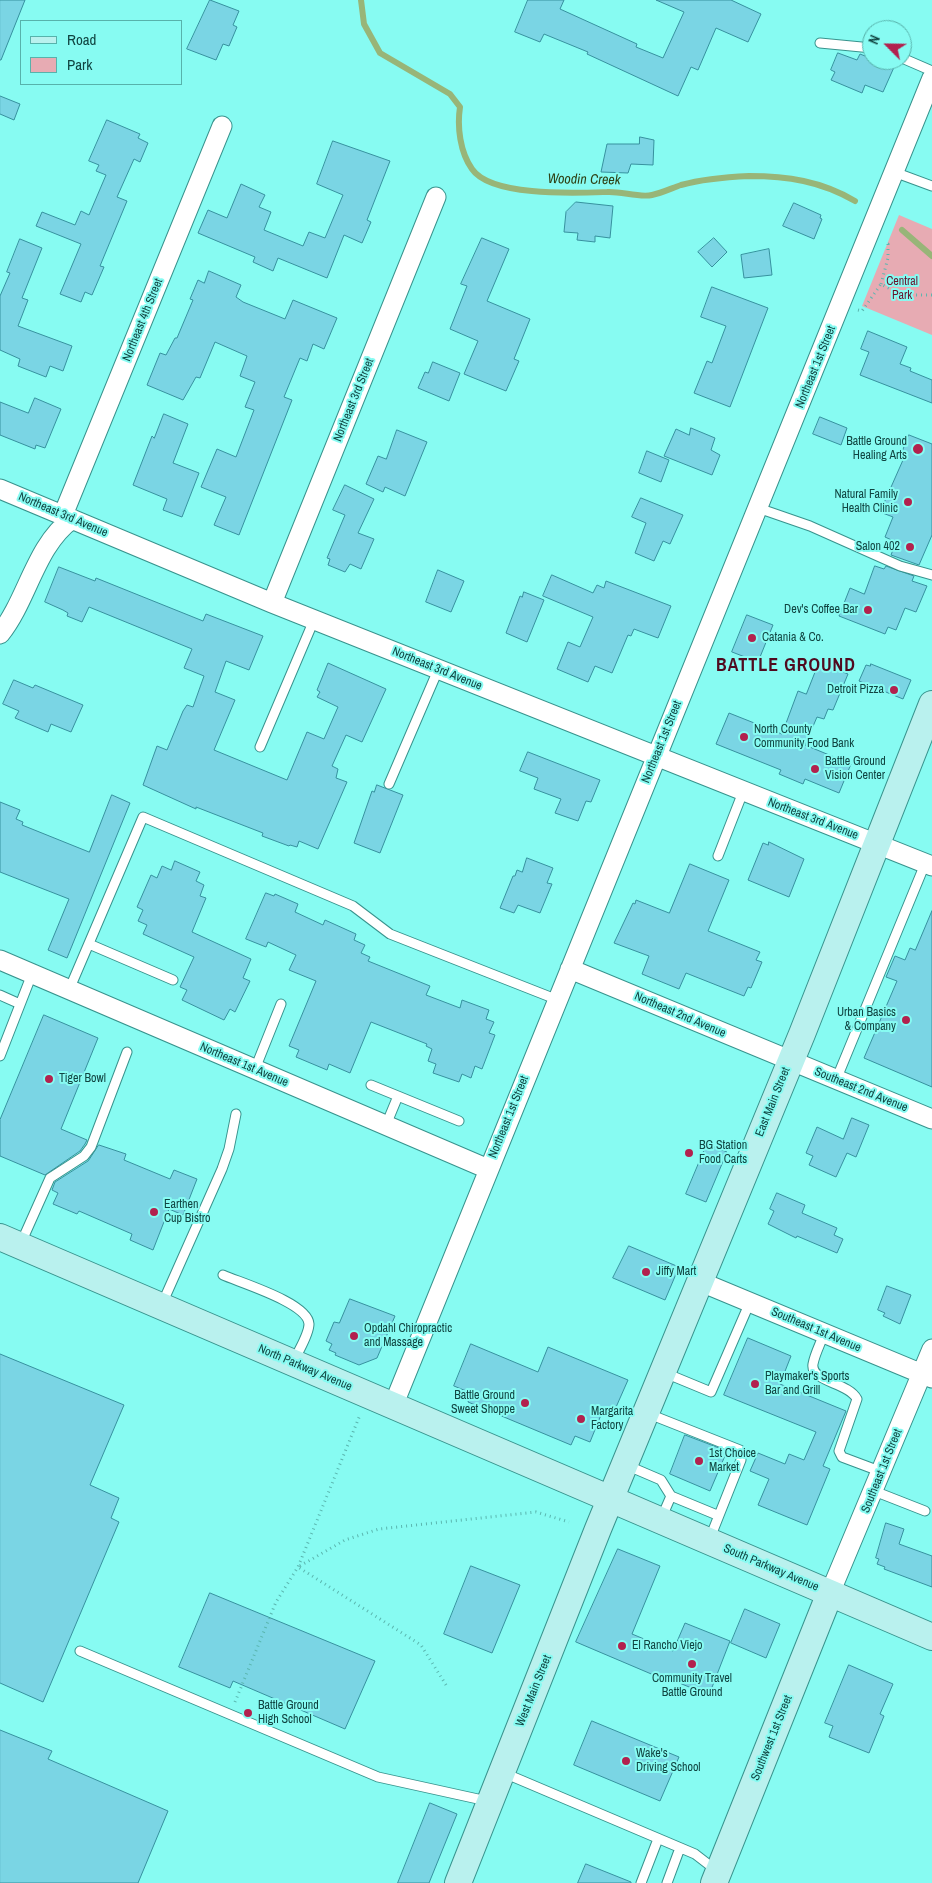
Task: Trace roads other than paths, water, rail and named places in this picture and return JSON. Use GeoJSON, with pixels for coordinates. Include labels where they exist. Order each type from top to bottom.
{"type":"FeatureCollection","features":[{"type":"Feature","properties":{"kind":"main road","name":"East Main Street"},"geometry":{"type":"LineString","coordinates":[[610,1499],[701,1282],[932,704]]}},
{"type":"Feature","properties":{"kind":"main road","name":"North Parkway Avenue"},"geometry":{"type":"LineString","coordinates":[[10,1242],[610,1499]]}},
{"type":"Feature","properties":{"kind":"main road","name":"South Parkway Avenue"},"geometry":{"type":"LineString","coordinates":[[610,1499],[932,1637]]}},
{"type":"Feature","properties":{"kind":"main road","name":"West Main Street"},"geometry":{"type":"LineString","coordinates":[[458,1883],[610,1499]]}},
{"type":"Feature","properties":{"kind":"main road","name":"Southwest 1st Street"},"geometry":{"type":"LineString","coordinates":[[716,1877],[830,1594]]}},
{"type":"Feature","properties":{"kind":"street","name":"Northeast 1st Street"},"geometry":{"type":"LineString","coordinates":[[393,1406],[932,78]]}},
{"type":"Feature","properties":{"kind":"street","name":"Northeast 4th Street"},"geometry":{"type":"LineString","coordinates":[[68,517],[222,126]]}},
{"type":"Feature","properties":{"kind":"street","name":"Northeast 3rd Street"},"geometry":{"type":"LineString","coordinates":[[272,603],[436,197]]}},
{"type":"Feature","properties":{"kind":"street","name":"Northeast 3rd Avenue"},"geometry":{"type":"LineString","coordinates":[[0,489],[314,620],[656,758],[877,843],[929,865]]}},
{"type":"Feature","properties":{"kind":"street"},"geometry":{"type":"LineString","coordinates":[[0,634],[13,617],[54,535],[68,517]]}},
{"type":"Feature","properties":{"kind":"street","name":"Northeast 1st Avenue"},"geometry":{"type":"LineString","coordinates":[[0,960],[488,1169]]}},
{"type":"Feature","properties":{"kind":"street","name":"Northeast 2nd Avenue"},"geometry":{"type":"LineString","coordinates":[[570,969],[790,1060]]}},
{"type":"Feature","properties":{"kind":"street","name":"Southeast 2nd Avenue"},"geometry":{"type":"LineString","coordinates":[[790,1060],[932,1119]]}},
{"type":"Feature","properties":{"kind":"street","name":"Southeast 1st Avenue"},"geometry":{"type":"LineString","coordinates":[[701,1282],[927,1376]]}},
{"type":"Feature","properties":{"kind":"street","name":"Southeast 1st Street"},"geometry":{"type":"LineString","coordinates":[[830,1594],[882,1472],[927,1376],[932,1349]]}},
{"type":"Feature","properties":{"kind":"lane"},"geometry":{"type":"LineString","coordinates":[[820,43],[862,47]]}},
{"type":"Feature","properties":{"kind":"lane"},"geometry":{"type":"LineString","coordinates":[[912,62],[932,71]]}},
{"type":"Feature","properties":{"kind":"lane"},"geometry":{"type":"LineString","coordinates":[[894,172],[932,186]]}},
{"type":"Feature","properties":{"kind":"lane"},"geometry":{"type":"LineString","coordinates":[[758,508],[810,526],[900,566],[932,575]]}},
{"type":"Feature","properties":{"kind":"lane"},"geometry":{"type":"LineString","coordinates":[[260,747],[314,620]]}},
{"type":"Feature","properties":{"kind":"lane"},"geometry":{"type":"LineString","coordinates":[[389,784],[438,670]]}},
{"type":"Feature","properties":{"kind":"lane"},"geometry":{"type":"LineString","coordinates":[[718,856],[743,792]]}},
{"type":"Feature","properties":{"kind":"lane"},"geometry":{"type":"LineString","coordinates":[[69,990],[143,817],[353,906],[390,934],[558,1000]]}},
{"type":"Feature","properties":{"kind":"lane"},"geometry":{"type":"LineString","coordinates":[[836,1080],[929,865]]}},
{"type":"Feature","properties":{"kind":"lane"},"geometry":{"type":"LineString","coordinates":[[89,944],[173,980]]}},
{"type":"Feature","properties":{"kind":"lane"},"geometry":{"type":"LineString","coordinates":[[0,1056],[32,974]]}},
{"type":"Feature","properties":{"kind":"lane"},"geometry":{"type":"LineString","coordinates":[[0,995],[20,1004]]}},
{"type":"Feature","properties":{"kind":"lane"},"geometry":{"type":"LineString","coordinates":[[254,1069],[281,1004]]}},
{"type":"Feature","properties":{"kind":"lane"},"geometry":{"type":"LineString","coordinates":[[10,1242],[50,1178],[84,1156],[91,1147],[127,1052]]}},
{"type":"Feature","properties":{"kind":"lane"},"geometry":{"type":"LineString","coordinates":[[371,1085],[459,1122]]}},
{"type":"Feature","properties":{"kind":"lane"},"geometry":{"type":"LineString","coordinates":[[386,1125],[398,1096]]}},
{"type":"Feature","properties":{"kind":"lane"},"geometry":{"type":"LineString","coordinates":[[161,1306],[222,1169],[229,1149],[236,1114]]}},
{"type":"Feature","properties":{"kind":"lane"},"geometry":{"type":"LineString","coordinates":[[223,1275],[295,1305],[306,1316],[309,1325],[293,1363]]}},
{"type":"Feature","properties":{"kind":"lane"},"geometry":{"type":"LineString","coordinates":[[663,1372],[711,1392],[750,1302]]}},
{"type":"Feature","properties":{"kind":"lane"},"geometry":{"type":"LineString","coordinates":[[824,1333],[813,1365],[814,1371],[819,1377],[853,1392],[856,1399],[839,1451],[842,1457],[882,1472]]}},
{"type":"Feature","properties":{"kind":"lane"},"geometry":{"type":"LineString","coordinates":[[646,1413],[740,1450],[741,1460],[708,1541]]}},
{"type":"Feature","properties":{"kind":"lane"},"geometry":{"type":"LineString","coordinates":[[625,1464],[661,1480],[671,1496],[717,1515]]}},
{"type":"Feature","properties":{"kind":"lane"},"geometry":{"type":"LineString","coordinates":[[874,1491],[925,1511]]}},
{"type":"Feature","properties":{"kind":"lane"},"geometry":{"type":"LineString","coordinates":[[660,1520],[671,1496]]}},
{"type":"Feature","properties":{"kind":"lane"},"geometry":{"type":"LineString","coordinates":[[80,1651],[378,1777],[490,1801]]}},
{"type":"Feature","properties":{"kind":"lane"},"geometry":{"type":"LineString","coordinates":[[502,1772],[694,1854],[716,1877]]}},
{"type":"Feature","properties":{"kind":"lane"},"geometry":{"type":"LineString","coordinates":[[641,1883],[658,1839]]}},
{"type":"Feature","properties":{"kind":"lane"},"geometry":{"type":"LineString","coordinates":[[667,1883],[680,1848]]}},
{"type":"Feature","properties":{"kind":"waterway","name":"Woodin Creek"},"geometry":{"type":"LineString","coordinates":[[361,0],[364,24],[380,53],[450,94],[460,107],[460,139],[468,162],[472,169],[482,178],[497,185],[515,189],[556,193],[612,192],[647,196],[698,181],[763,176],[817,184],[855,201]]}},
{"type":"Feature","properties":{"kind":"waterway","name":"Woodin Creek"},"geometry":{"type":"LineString","coordinates":[[902,230],[932,256]]}},
{"type":"Feature","properties":{"kind":"place","name":"Battle Ground Healing Arts"},"geometry":{"type":"Point","coordinates":[918,449]}},
{"type":"Feature","properties":{"kind":"place","name":"Natural Family Health Clinic"},"geometry":{"type":"Point","coordinates":[908,502]}},
{"type":"Feature","properties":{"kind":"place","name":"Salon 402"},"geometry":{"type":"Point","coordinates":[910,547]}},
{"type":"Feature","properties":{"kind":"place","name":"Dev's Coffee Bar"},"geometry":{"type":"Point","coordinates":[868,610]}},
{"type":"Feature","properties":{"kind":"place","name":"Catania & Co."},"geometry":{"type":"Point","coordinates":[752,638]}},
{"type":"Feature","properties":{"kind":"place","name":"Detroit Pizza"},"geometry":{"type":"Point","coordinates":[894,690]}},
{"type":"Feature","properties":{"kind":"place","name":"North County Community Food Bank"},"geometry":{"type":"Point","coordinates":[744,737]}},
{"type":"Feature","properties":{"kind":"place","name":"Battle Ground Vision Center"},"geometry":{"type":"Point","coordinates":[815,769]}},
{"type":"Feature","properties":{"kind":"place","name":"Urban Basics & Company"},"geometry":{"type":"Point","coordinates":[906,1020]}},
{"type":"Feature","properties":{"kind":"place","name":"Tiger Bowl"},"geometry":{"type":"Point","coordinates":[49,1079]}},
{"type":"Feature","properties":{"kind":"place","name":"BG Station Food Carts"},"geometry":{"type":"Point","coordinates":[689,1153]}},
{"type":"Feature","properties":{"kind":"place","name":"Earthen Cup Bistro"},"geometry":{"type":"Point","coordinates":[154,1212]}},
{"type":"Feature","properties":{"kind":"place","name":"Jiffy Mart"},"geometry":{"type":"Point","coordinates":[646,1272]}},
{"type":"Feature","properties":{"kind":"place","name":"Opdahl Chiropractic and Massage"},"geometry":{"type":"Point","coordinates":[354,1336]}},
{"type":"Feature","properties":{"kind":"place","name":"Playmaker's Sports Bar and Grill"},"geometry":{"type":"Point","coordinates":[755,1384]}},
{"type":"Feature","properties":{"kind":"place","name":"Battle Ground Sweet Shoppe"},"geometry":{"type":"Point","coordinates":[525,1403]}},
{"type":"Feature","properties":{"kind":"place","name":"Margarita Factory"},"geometry":{"type":"Point","coordinates":[581,1419]}},
{"type":"Feature","properties":{"kind":"place","name":"1st Choice Market"},"geometry":{"type":"Point","coordinates":[699,1461]}},
{"type":"Feature","properties":{"kind":"place","name":"El Rancho Viejo"},"geometry":{"type":"Point","coordinates":[622,1646]}},
{"type":"Feature","properties":{"kind":"place","name":"Community Travel Battle Ground"},"geometry":{"type":"Point","coordinates":[692,1664]}},
{"type":"Feature","properties":{"kind":"place","name":"Battle Ground High School"},"geometry":{"type":"Point","coordinates":[248,1713]}},
{"type":"Feature","properties":{"kind":"place","name":"Wake's Driving School"},"geometry":{"type":"Point","coordinates":[626,1761]}},
{"type":"Feature","properties":{"kind":"district","name":"BATTLE GROUND"},"geometry":{"type":"Point","coordinates":[786,666]}},
{"type":"Feature","properties":{"kind":"park label","name":"Central Park"},"geometry":{"type":"Point","coordinates":[902,289]}}]}
